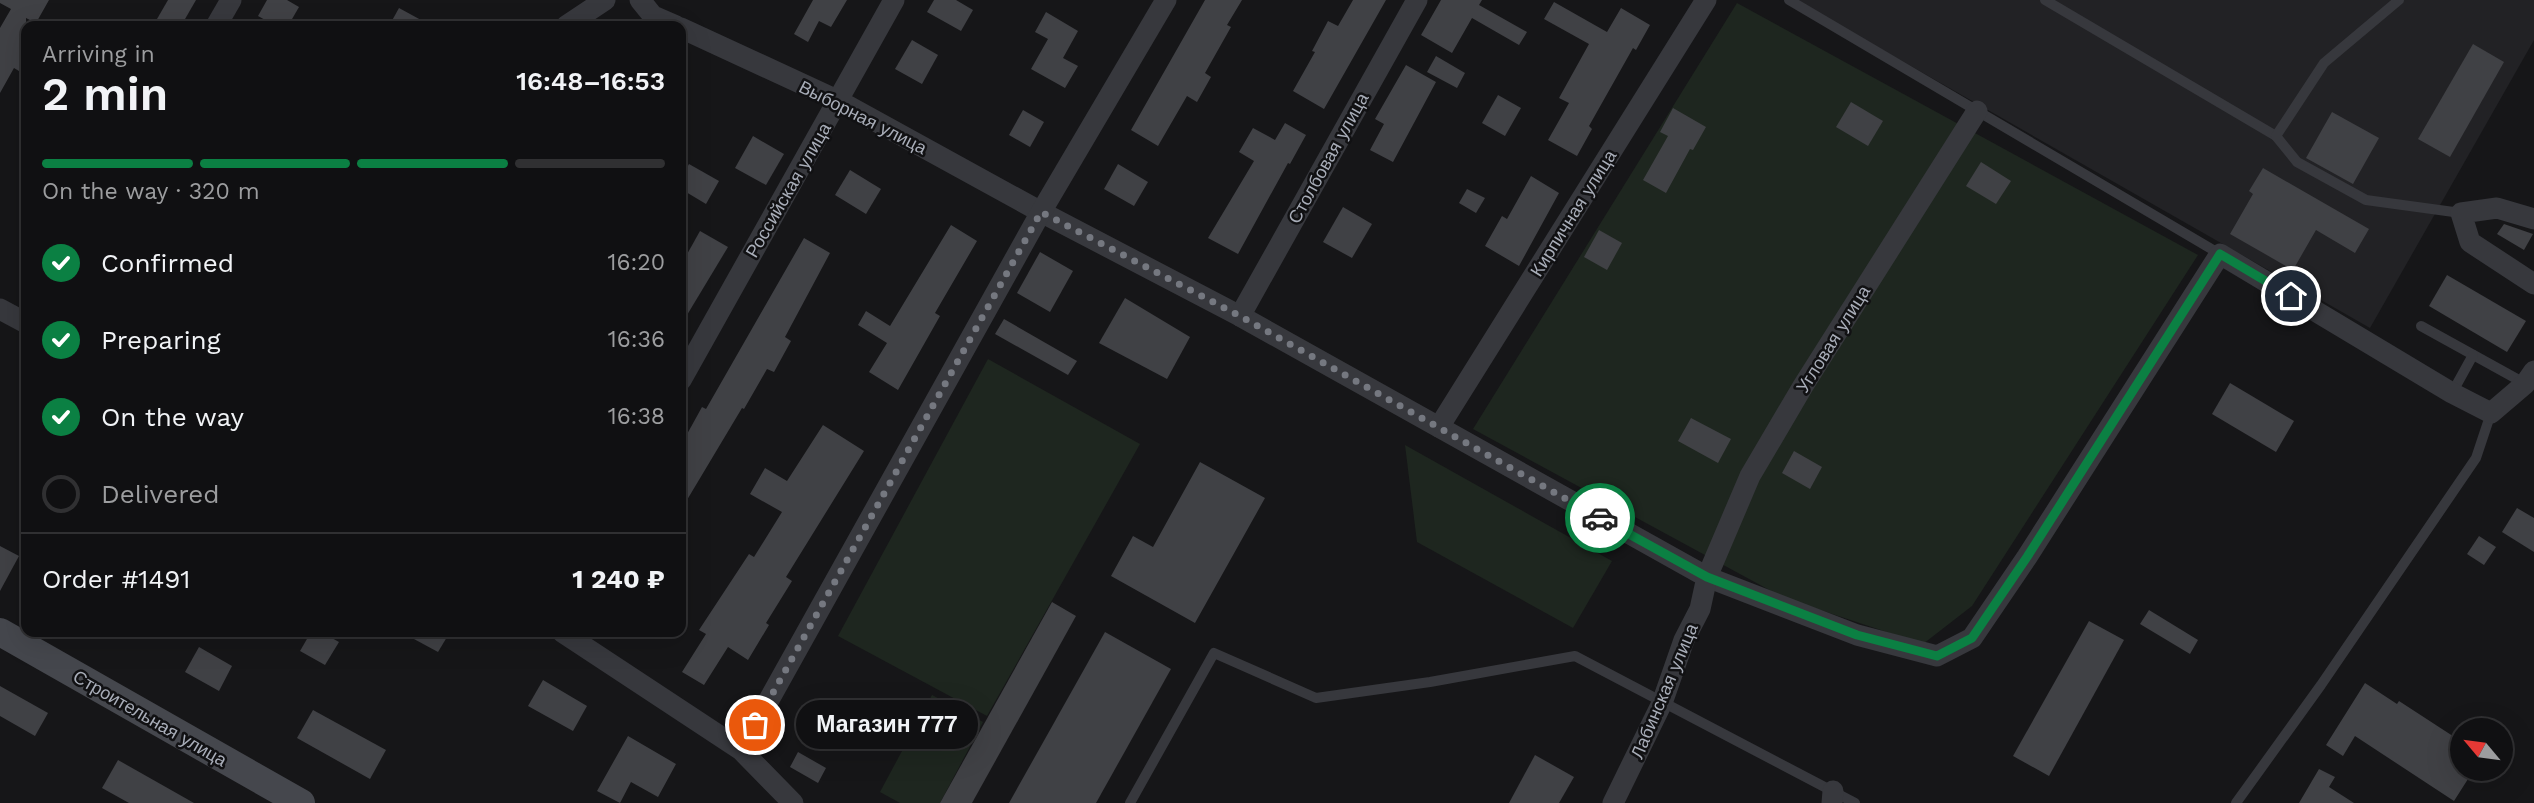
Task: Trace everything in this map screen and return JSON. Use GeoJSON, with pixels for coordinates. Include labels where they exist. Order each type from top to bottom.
{"type":"FeatureCollection","features":[{"type":"Feature","properties":{"kind":"street"},"geometry":{"type":"LineString","coordinates":[[219,21],[231,0]]}},
{"type":"Feature","properties":{"kind":"street"},"geometry":{"type":"LineString","coordinates":[[574,21],[605,0]]}},
{"type":"Feature","properties":{"kind":"street","name":"Выборная улица"},"geometry":{"type":"LineString","coordinates":[[640,0],[653,16],[665,21]]}},
{"type":"Feature","properties":{"kind":"street","name":"Российская улица"},"geometry":{"type":"LineString","coordinates":[[686,371],[894,0]]}},
{"type":"Feature","properties":{"kind":"street"},"geometry":{"type":"LineString","coordinates":[[741,750],[1041,212],[1166,0]]}},
{"type":"Feature","properties":{"kind":"street","name":"Столбовая улица"},"geometry":{"type":"LineString","coordinates":[[1240,316],[1416,0]]}},
{"type":"Feature","properties":{"kind":"street","name":"Кирпичная улица"},"geometry":{"type":"LineString","coordinates":[[1439,427],[1706,0]]}},
{"type":"Feature","properties":{"kind":"street","name":"Выборная улица"},"geometry":{"type":"LineString","coordinates":[[686,30],[839,101],[1041,212],[1240,316],[1707,577],[1857,635],[1937,656],[1972,638],[2027,557],[2220,254]]}},
{"type":"Feature","properties":{"kind":"street","name":"Угловая улица"},"geometry":{"type":"LineString","coordinates":[[1707,577],[1750,477],[1803,386],[1978,111]]}},
{"type":"Feature","properties":{"kind":"street"},"geometry":{"type":"LineString","coordinates":[[2534,219],[2497,208],[2461,213],[2470,242],[2534,284]]}},
{"type":"Feature","properties":{"kind":"street"},"geometry":{"type":"LineString","coordinates":[[2220,254],[2452,393],[2491,413],[2531,381]]}},
{"type":"Feature","properties":{"kind":"street"},"geometry":{"type":"LineString","coordinates":[[0,309],[21,320]]}},
{"type":"Feature","properties":{"kind":"street","name":"Лабинская улица"},"geometry":{"type":"LineString","coordinates":[[1613,803],[1662,703],[1684,640],[1700,609],[1707,577]]}},
{"type":"Feature","properties":{"kind":"street","name":"Строительная улица"},"geometry":{"type":"LineString","coordinates":[[0,632],[301,803]]}},
{"type":"Feature","properties":{"kind":"street"},"geometry":{"type":"LineString","coordinates":[[570,637],[741,750],[793,803]]}},
{"type":"Feature","properties":{"kind":"lane"},"geometry":{"type":"LineString","coordinates":[[1789,0],[2220,254]]}},
{"type":"Feature","properties":{"kind":"lane"},"geometry":{"type":"LineString","coordinates":[[2045,0],[2276,136],[2297,162],[2366,200],[2461,213]]}},
{"type":"Feature","properties":{"kind":"lane"},"geometry":{"type":"LineString","coordinates":[[2276,136],[2324,63],[2399,0]]}},
{"type":"Feature","properties":{"kind":"lane"},"geometry":{"type":"LineString","coordinates":[[2421,326],[2473,355],[2531,381]]}},
{"type":"Feature","properties":{"kind":"lane"},"geometry":{"type":"LineString","coordinates":[[2452,393],[2473,355]]}},
{"type":"Feature","properties":{"kind":"lane"},"geometry":{"type":"LineString","coordinates":[[2236,803],[2321,685],[2476,458],[2491,413]]}},
{"type":"Feature","properties":{"kind":"lane"},"geometry":{"type":"LineString","coordinates":[[1130,803],[1214,653],[1316,698],[1430,682],[1575,656],[1832,797],[1855,803]]}},
{"type":"Feature","properties":{"kind":"shaded area"},"geometry":{"type":"Polygon","coordinates":[[[1795,0],[2534,0],[2534,40],[2370,328],[1795,0]]]}},
{"type":"Feature","properties":{"kind":"shaded area"},"geometry":{"type":"Polygon","coordinates":[[[1737,3],[2198,255],[1972,606],[1923,644],[1784,598],[1473,429],[1737,3]]]}},
{"type":"Feature","properties":{"kind":"shaded area"},"geometry":{"type":"Polygon","coordinates":[[[988,359],[1140,444],[987,716],[838,636],[988,359]]]}},
{"type":"Feature","properties":{"kind":"shaded area"},"geometry":{"type":"Polygon","coordinates":[[[1405,445],[1612,561],[1573,628],[1417,542],[1405,445]]]}},
{"type":"Feature","properties":{"kind":"shaded area"},"geometry":{"type":"Polygon","coordinates":[[[932,695],[983,722],[940,803],[900,803],[880,792],[932,695]]]}},
{"type":"Feature","properties":{"kind":"building"},"geometry":{"type":"Polygon","coordinates":[[[0,0],[49,0],[37,21],[26,18],[26,21],[21,21],[21,67],[19,71],[14,68],[0,93],[0,28],[11,9],[0,3],[0,0]]]}},
{"type":"Feature","properties":{"kind":"building"},"geometry":{"type":"Polygon","coordinates":[[[168,0],[196,0],[184,21],[157,19],[168,0]]]}},
{"type":"Feature","properties":{"kind":"building"},"geometry":{"type":"Polygon","coordinates":[[[267,0],[287,0],[299,7],[291,21],[267,21],[258,16],[267,0]]]}},
{"type":"Feature","properties":{"kind":"building"},"geometry":{"type":"Polygon","coordinates":[[[813,0],[847,0],[831,27],[819,21],[808,42],[794,34],[813,0]]]}},
{"type":"Feature","properties":{"kind":"building"},"geometry":{"type":"Polygon","coordinates":[[[934,0],[956,0],[973,10],[961,31],[927,12],[934,0]]]}},
{"type":"Feature","properties":{"kind":"building"},"geometry":{"type":"Polygon","coordinates":[[[1205,0],[1242,0],[1227,25],[1231,27],[1205,73],[1211,77],[1197,102],[1187,96],[1158,146],[1131,130],[1205,0]]]}},
{"type":"Feature","properties":{"kind":"building"},"geometry":{"type":"Polygon","coordinates":[[[1353,0],[1386,0],[1324,109],[1293,91],[1315,52],[1312,51],[1328,21],[1338,26],[1353,0]]]}},
{"type":"Feature","properties":{"kind":"building"},"geometry":{"type":"Polygon","coordinates":[[[1441,0],[1482,0],[1479,5],[1527,32],[1519,45],[1472,18],[1452,53],[1421,35],[1441,0]]]}},
{"type":"Feature","properties":{"kind":"building"},"geometry":{"type":"Polygon","coordinates":[[[1554,2],[1607,32],[1621,8],[1650,25],[1636,50],[1633,48],[1589,126],[1592,129],[1577,156],[1548,140],[1569,103],[1559,98],[1589,44],[1544,19],[1554,2]]]}},
{"type":"Feature","properties":{"kind":"building"},"geometry":{"type":"Polygon","coordinates":[[[399,8],[423,21],[392,21],[399,8]]]}},
{"type":"Feature","properties":{"kind":"building"},"geometry":{"type":"Polygon","coordinates":[[[1046,12],[1078,31],[1063,58],[1078,66],[1065,88],[1031,69],[1048,39],[1035,32],[1046,12]]]}},
{"type":"Feature","properties":{"kind":"building"},"geometry":{"type":"Polygon","coordinates":[[[912,40],[938,55],[922,84],[895,69],[912,40]]]}},
{"type":"Feature","properties":{"kind":"building"},"geometry":{"type":"Polygon","coordinates":[[[2473,44],[2504,62],[2450,157],[2418,139],[2473,44]]]}},
{"type":"Feature","properties":{"kind":"building"},"geometry":{"type":"Polygon","coordinates":[[[1436,56],[1465,73],[1457,88],[1427,72],[1436,56]]]}},
{"type":"Feature","properties":{"kind":"building"},"geometry":{"type":"Polygon","coordinates":[[[1406,65],[1436,82],[1393,162],[1370,150],[1384,124],[1375,119],[1406,65]]]}},
{"type":"Feature","properties":{"kind":"building"},"geometry":{"type":"Polygon","coordinates":[[[1498,95],[1521,108],[1505,136],[1482,123],[1498,95]]]}},
{"type":"Feature","properties":{"kind":"building"},"geometry":{"type":"Polygon","coordinates":[[[1851,102],[1883,121],[1868,146],[1836,127],[1851,102]]]}},
{"type":"Feature","properties":{"kind":"building"},"geometry":{"type":"Polygon","coordinates":[[[1673,108],[1706,127],[1693,150],[1690,149],[1666,193],[1643,180],[1668,136],[1660,132],[1673,108]]]}},
{"type":"Feature","properties":{"kind":"building"},"geometry":{"type":"Polygon","coordinates":[[[1023,110],[1044,122],[1030,147],[1009,135],[1023,110]]]}},
{"type":"Feature","properties":{"kind":"building"},"geometry":{"type":"Polygon","coordinates":[[[2332,112],[2379,138],[2353,184],[2306,158],[2332,112]]]}},
{"type":"Feature","properties":{"kind":"building"},"geometry":{"type":"Polygon","coordinates":[[[1285,123],[1306,135],[1238,254],[1208,238],[1254,161],[1239,152],[1253,128],[1275,140],[1285,123]]]}},
{"type":"Feature","properties":{"kind":"building"},"geometry":{"type":"Polygon","coordinates":[[[753,136],[784,154],[766,185],[735,168],[753,136]]]}},
{"type":"Feature","properties":{"kind":"building"},"geometry":{"type":"Polygon","coordinates":[[[1981,162],[2011,181],[1996,204],[1966,186],[1981,162]]]}},
{"type":"Feature","properties":{"kind":"building"},"geometry":{"type":"Polygon","coordinates":[[[689,164],[719,181],[706,204],[686,192],[686,170],[689,164]]]}},
{"type":"Feature","properties":{"kind":"building"},"geometry":{"type":"Polygon","coordinates":[[[1118,164],[1148,182],[1134,206],[1104,189],[1118,164]]]}},
{"type":"Feature","properties":{"kind":"building"},"geometry":{"type":"Polygon","coordinates":[[[2263,168],[2369,229],[2355,253],[2316,230],[2293,270],[2230,234],[2253,194],[2249,191],[2263,168]]]}},
{"type":"Feature","properties":{"kind":"building"},"geometry":{"type":"Polygon","coordinates":[[[850,170],[881,189],[866,214],[835,195],[850,170]]]}},
{"type":"Feature","properties":{"kind":"building"},"geometry":{"type":"Polygon","coordinates":[[[1531,176],[1559,193],[1519,266],[1485,246],[1502,216],[1507,219],[1531,176]]]}},
{"type":"Feature","properties":{"kind":"building"},"geometry":{"type":"Polygon","coordinates":[[[1467,189],[1485,198],[1476,213],[1459,203],[1467,189]]]}},
{"type":"Feature","properties":{"kind":"building"},"geometry":{"type":"Polygon","coordinates":[[[1343,207],[1372,224],[1352,258],[1323,242],[1343,207]]]}},
{"type":"Feature","properties":{"kind":"building"},"geometry":{"type":"Polygon","coordinates":[[[2504,224],[2533,234],[2524,250],[2497,234],[2504,224]]]}},
{"type":"Feature","properties":{"kind":"building"},"geometry":{"type":"Polygon","coordinates":[[[951,225],[977,241],[935,313],[940,316],[898,390],[869,372],[887,343],[858,325],[866,311],[890,326],[951,225]]]}},
{"type":"Feature","properties":{"kind":"building"},"geometry":{"type":"Polygon","coordinates":[[[1599,230],[1622,243],[1607,270],[1584,257],[1599,230]]]}},
{"type":"Feature","properties":{"kind":"building"},"geometry":{"type":"Polygon","coordinates":[[[700,231],[728,247],[686,317],[686,256],[700,231]]]}},
{"type":"Feature","properties":{"kind":"building"},"geometry":{"type":"Polygon","coordinates":[[[804,238],[830,253],[785,337],[791,341],[774,372],[767,369],[686,502],[686,436],[702,407],[706,409],[804,238]]]}},
{"type":"Feature","properties":{"kind":"building"},"geometry":{"type":"Polygon","coordinates":[[[1040,252],[1073,271],[1050,312],[1017,293],[1040,252]]]}},
{"type":"Feature","properties":{"kind":"building"},"geometry":{"type":"Polygon","coordinates":[[[2447,275],[2526,321],[2507,352],[2429,306],[2447,275]]]}},
{"type":"Feature","properties":{"kind":"building"},"geometry":{"type":"Polygon","coordinates":[[[1125,298],[1190,337],[1167,379],[1099,343],[1125,298]]]}},
{"type":"Feature","properties":{"kind":"building"},"geometry":{"type":"Polygon","coordinates":[[[1004,319],[1077,361],[1068,375],[995,334],[1004,319]]]}},
{"type":"Feature","properties":{"kind":"building"},"geometry":{"type":"Polygon","coordinates":[[[2230,383],[2294,421],[2276,452],[2212,414],[2230,383]]]}},
{"type":"Feature","properties":{"kind":"building"},"geometry":{"type":"Polygon","coordinates":[[[1691,418],[1731,439],[1718,463],[1678,441],[1691,418]]]}},
{"type":"Feature","properties":{"kind":"building"},"geometry":{"type":"Polygon","coordinates":[[[823,425],[864,451],[786,577],[792,581],[766,623],[769,625],[748,660],[728,647],[704,685],[682,672],[706,634],[699,630],[749,554],[754,557],[782,512],[750,494],[765,468],[787,481],[823,425]]]}},
{"type":"Feature","properties":{"kind":"building"},"geometry":{"type":"Polygon","coordinates":[[[1794,451],[1822,467],[1810,489],[1782,473],[1794,451]]]}},
{"type":"Feature","properties":{"kind":"building"},"geometry":{"type":"Polygon","coordinates":[[[1200,462],[1265,498],[1195,623],[1111,576],[1133,536],[1153,547],[1200,462]]]}},
{"type":"Feature","properties":{"kind":"building"},"geometry":{"type":"Polygon","coordinates":[[[2517,508],[2534,518],[2534,552],[2502,532],[2517,508]]]}},
{"type":"Feature","properties":{"kind":"building"},"geometry":{"type":"Polygon","coordinates":[[[2479,536],[2496,547],[2484,565],[2467,554],[2479,536]]]}},
{"type":"Feature","properties":{"kind":"building"},"geometry":{"type":"Polygon","coordinates":[[[0,546],[19,556],[0,591],[0,546]]]}},
{"type":"Feature","properties":{"kind":"building"},"geometry":{"type":"Polygon","coordinates":[[[1052,602],[1076,616],[972,803],[940,803],[1052,602]]]}},
{"type":"Feature","properties":{"kind":"building"},"geometry":{"type":"Polygon","coordinates":[[[2149,610],[2198,640],[2190,654],[2140,624],[2149,610]]]}},
{"type":"Feature","properties":{"kind":"building"},"geometry":{"type":"Polygon","coordinates":[[[2089,621],[2124,640],[2049,776],[2013,756],[2089,621]]]}},
{"type":"Feature","properties":{"kind":"building"},"geometry":{"type":"Polygon","coordinates":[[[1105,632],[1171,669],[1096,803],[1009,803],[1105,632]]]}},
{"type":"Feature","properties":{"kind":"building"},"geometry":{"type":"Polygon","coordinates":[[[308,637],[330,637],[339,642],[325,665],[300,651],[308,637]]]}},
{"type":"Feature","properties":{"kind":"building"},"geometry":{"type":"Polygon","coordinates":[[[410,637],[447,637],[438,652],[410,637]]]}},
{"type":"Feature","properties":{"kind":"building"},"geometry":{"type":"Polygon","coordinates":[[[199,647],[232,666],[219,691],[185,672],[199,647]]]}},
{"type":"Feature","properties":{"kind":"building"},"geometry":{"type":"Polygon","coordinates":[[[543,680],[587,706],[573,731],[528,706],[543,680]]]}},
{"type":"Feature","properties":{"kind":"building"},"geometry":{"type":"Polygon","coordinates":[[[2365,683],[2397,704],[2399,701],[2450,734],[2450,781],[2467,781],[2454,801],[2355,736],[2343,756],[2326,745],[2365,683]]]}},
{"type":"Feature","properties":{"kind":"building"},"geometry":{"type":"Polygon","coordinates":[[[0,686],[48,713],[35,736],[0,716],[0,686]]]}},
{"type":"Feature","properties":{"kind":"building"},"geometry":{"type":"Polygon","coordinates":[[[313,710],[386,750],[370,779],[297,738],[313,710]]]}},
{"type":"Feature","properties":{"kind":"building"},"geometry":{"type":"Polygon","coordinates":[[[628,736],[676,764],[658,797],[631,782],[620,803],[597,791],[628,736]]]}},
{"type":"Feature","properties":{"kind":"building"},"geometry":{"type":"Polygon","coordinates":[[[798,752],[826,768],[818,783],[790,767],[798,752]]]}},
{"type":"Feature","properties":{"kind":"building"},"geometry":{"type":"Polygon","coordinates":[[[1535,755],[1574,777],[1559,803],[1509,803],[1535,755]]]}},
{"type":"Feature","properties":{"kind":"building"},"geometry":{"type":"Polygon","coordinates":[[[118,760],[194,803],[129,803],[102,788],[118,760]]]}},
{"type":"Feature","properties":{"kind":"building"},"geometry":{"type":"Polygon","coordinates":[[[2319,769],[2335,777],[2329,787],[2354,803],[2299,803],[2319,769]]]}},
{"type":"Feature","properties":{"kind":"way so far"},"geometry":{"type":"LineString","coordinates":[[755,725],[1041,212],[1240,316],[1600,518]]}},
{"type":"Feature","properties":{"kind":"place","name":"Магазин 777"},"geometry":{"type":"Point","coordinates":[755,725]}},
{"type":"Feature","properties":{"kind":"route"},"geometry":{"type":"LineString","coordinates":[[1600,518],[1707,577],[1857,635],[1937,656],[1972,638],[2027,557],[2220,254],[2291,296]]}}]}
